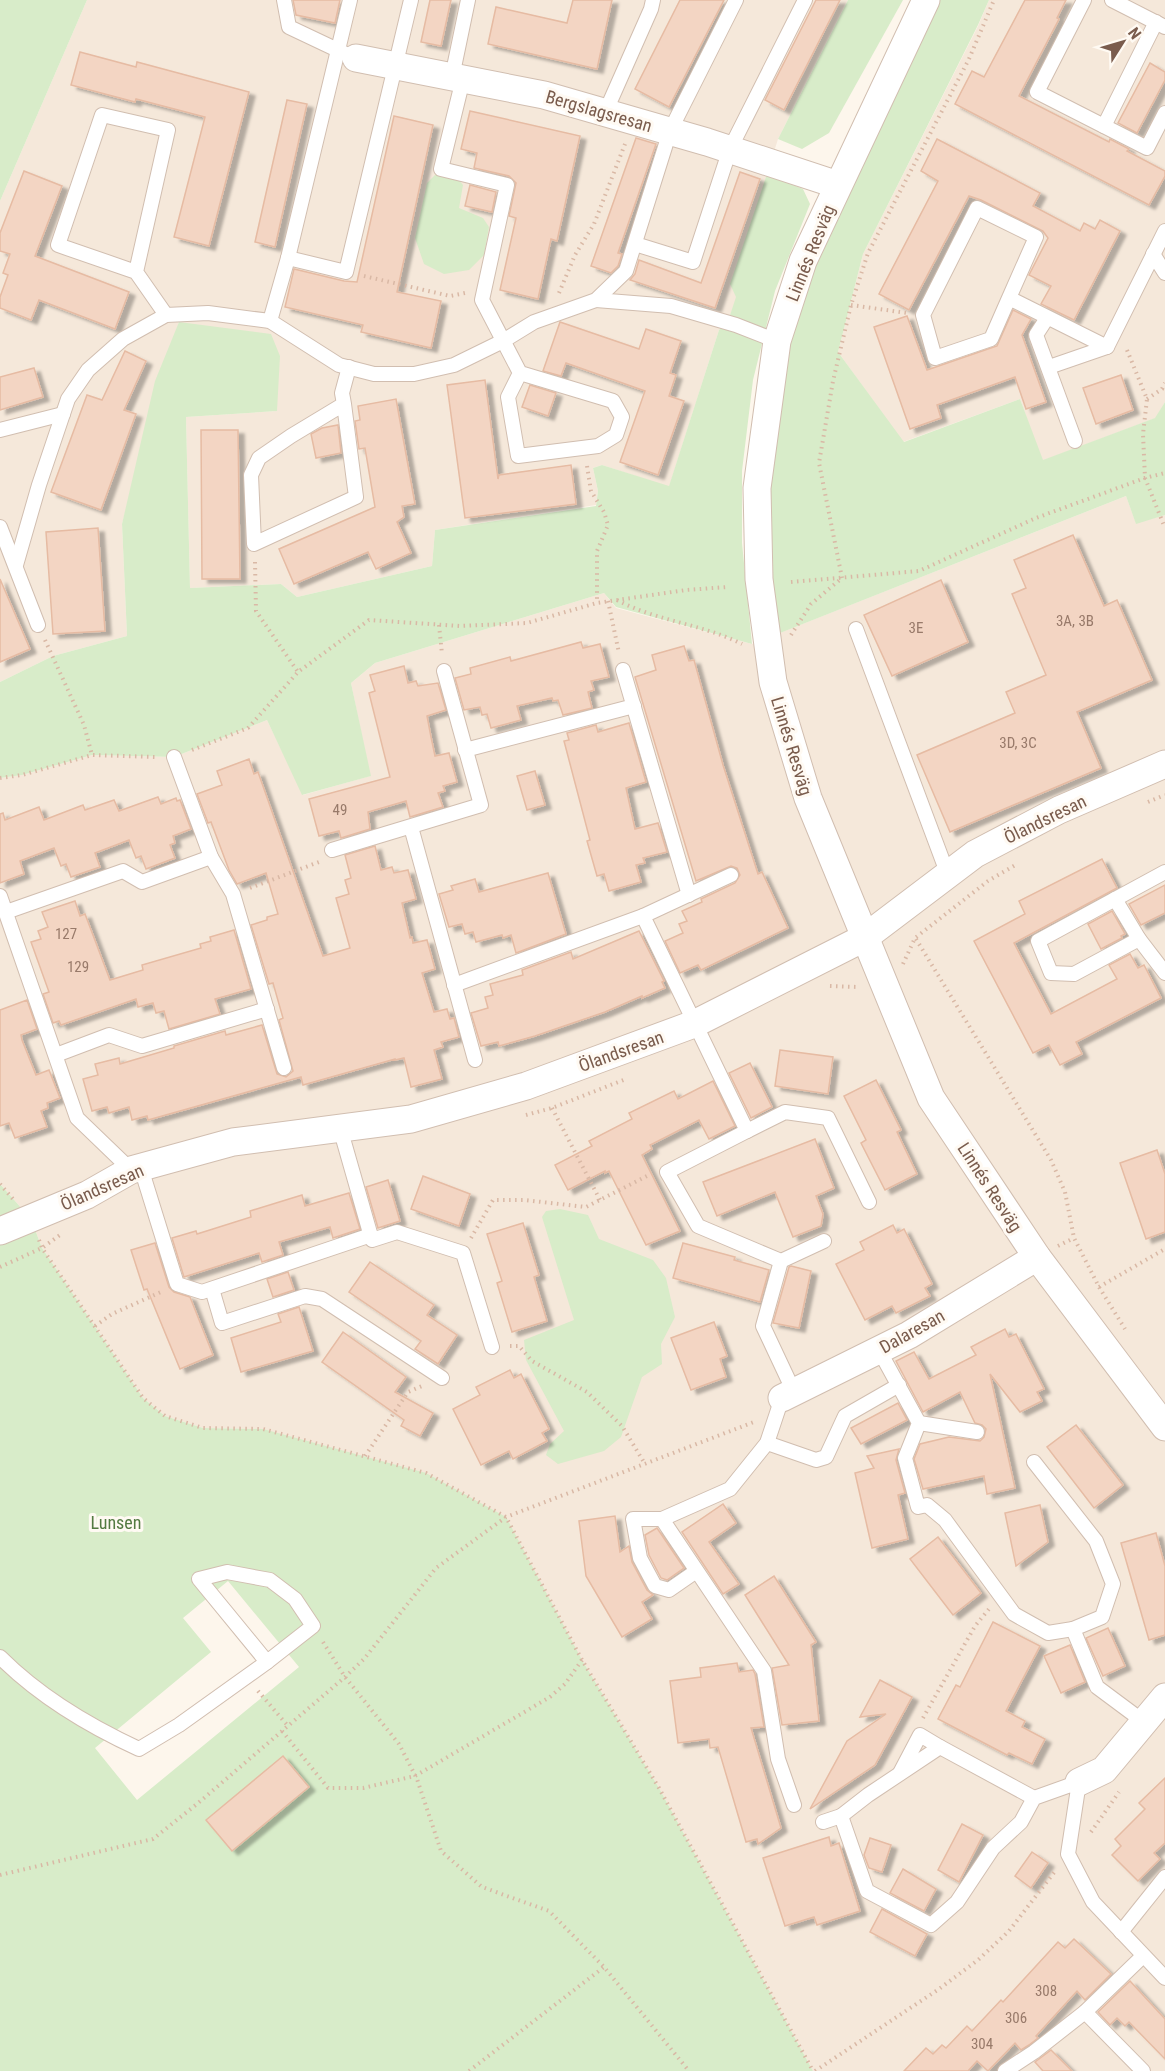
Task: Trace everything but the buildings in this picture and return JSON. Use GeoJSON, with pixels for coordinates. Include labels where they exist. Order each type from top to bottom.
{"type":"FeatureCollection","features":[{"type":"Feature","properties":{"kind":"street","name":"Linnés Resväg"},"geometry":{"type":"LineString","coordinates":[[926,0],[804,261],[777,341],[757,488],[759,579],[772,682],[808,798],[931,1098],[1037,1257],[1165,1427]]}},
{"type":"Feature","properties":{"kind":"street","name":"Bergslagsresan"},"geometry":{"type":"LineString","coordinates":[[347,54],[395,66],[544,95],[730,149],[838,185]]}},
{"type":"Feature","properties":{"kind":"street","name":"Ölandsresan"},"geometry":{"type":"LineString","coordinates":[[0,1231],[87,1195],[136,1169],[233,1142],[411,1119],[526,1086],[694,1024],[864,938],[975,854],[1059,810],[1165,764]]}},
{"type":"Feature","properties":{"kind":"street","name":"Dalaresan"},"geometry":{"type":"LineString","coordinates":[[784,1401],[909,1335],[1037,1257]]}},
{"type":"Feature","properties":{"kind":"street"},"geometry":{"type":"LineString","coordinates":[[1079,1782],[1104,1770],[1165,1697]]}},
{"type":"Feature","properties":{"kind":"lane"},"geometry":{"type":"LineString","coordinates":[[284,0],[289,27],[347,54]]}},
{"type":"Feature","properties":{"kind":"lane"},"geometry":{"type":"LineString","coordinates":[[270,321],[347,54],[350,0]]}},
{"type":"Feature","properties":{"kind":"lane"},"geometry":{"type":"LineString","coordinates":[[288,258],[346,272],[411,0]]}},
{"type":"Feature","properties":{"kind":"lane"},"geometry":{"type":"LineString","coordinates":[[468,0],[458,78],[441,169],[507,185],[482,300],[520,373],[613,401],[622,417],[616,435],[598,446],[518,456],[508,397],[520,373]]}},
{"type":"Feature","properties":{"kind":"lane"},"geometry":{"type":"LineString","coordinates":[[605,113],[653,0]]}},
{"type":"Feature","properties":{"kind":"lane"},"geometry":{"type":"LineString","coordinates":[[596,300],[626,271],[670,131],[736,0]]}},
{"type":"Feature","properties":{"kind":"lane"},"geometry":{"type":"LineString","coordinates":[[635,244],[693,262],[730,149],[805,0]]}},
{"type":"Feature","properties":{"kind":"lane"},"geometry":{"type":"LineString","coordinates":[[1084,0],[1037,92],[1147,148],[1165,113]]}},
{"type":"Feature","properties":{"kind":"lane"},"geometry":{"type":"LineString","coordinates":[[1104,126],[1161,25],[1112,0]]}},
{"type":"Feature","properties":{"kind":"lane"},"geometry":{"type":"LineString","coordinates":[[136,272],[168,130],[102,115],[58,245],[136,272],[166,315]]}},
{"type":"Feature","properties":{"kind":"lane"},"geometry":{"type":"LineString","coordinates":[[977,208],[1036,237],[1009,298],[991,339],[935,358],[923,315],[977,208]]}},
{"type":"Feature","properties":{"kind":"lane"},"geometry":{"type":"LineString","coordinates":[[1049,367],[1107,347],[1165,231]]}},
{"type":"Feature","properties":{"kind":"lane"},"geometry":{"type":"LineString","coordinates":[[1153,254],[1165,273]]}},
{"type":"Feature","properties":{"kind":"lane"},"geometry":{"type":"LineString","coordinates":[[1009,298],[1107,347]]}},
{"type":"Feature","properties":{"kind":"lane"},"geometry":{"type":"LineString","coordinates":[[16,565],[68,399],[88,370],[123,339],[166,315],[208,313],[270,321],[339,364],[374,374],[414,374],[454,365],[503,341],[534,322],[596,300],[671,306],[736,325],[777,341]]}},
{"type":"Feature","properties":{"kind":"lane"},"geometry":{"type":"LineString","coordinates":[[1047,318],[1036,335],[1075,441]]}},
{"type":"Feature","properties":{"kind":"lane"},"geometry":{"type":"LineString","coordinates":[[344,404],[259,458],[251,476],[254,544],[356,496],[344,404],[342,393],[349,367]]}},
{"type":"Feature","properties":{"kind":"lane"},"geometry":{"type":"LineString","coordinates":[[0,430],[63,414]]}},
{"type":"Feature","properties":{"kind":"lane"},"geometry":{"type":"LineString","coordinates":[[0,527],[38,625]]}},
{"type":"Feature","properties":{"kind":"lane"},"geometry":{"type":"LineString","coordinates":[[856,629],[948,875]]}},
{"type":"Feature","properties":{"kind":"lane"},"geometry":{"type":"LineString","coordinates":[[623,670],[689,895]]}},
{"type":"Feature","properties":{"kind":"lane"},"geometry":{"type":"LineString","coordinates":[[332,850],[481,806],[444,671]]}},
{"type":"Feature","properties":{"kind":"lane"},"geometry":{"type":"LineString","coordinates":[[465,750],[634,706]]}},
{"type":"Feature","properties":{"kind":"lane"},"geometry":{"type":"LineString","coordinates":[[174,757],[211,857],[233,894],[284,1068]]}},
{"type":"Feature","properties":{"kind":"lane"},"geometry":{"type":"LineString","coordinates":[[411,826],[475,1060]]}},
{"type":"Feature","properties":{"kind":"lane"},"geometry":{"type":"LineString","coordinates":[[6,912],[123,871],[142,882],[211,857]]}},
{"type":"Feature","properties":{"kind":"lane"},"geometry":{"type":"LineString","coordinates":[[1139,939],[1074,974],[1051,973],[1038,941],[1165,872]]}},
{"type":"Feature","properties":{"kind":"lane"},"geometry":{"type":"LineString","coordinates":[[454,985],[643,916],[731,875]]}},
{"type":"Feature","properties":{"kind":"lane"},"geometry":{"type":"LineString","coordinates":[[0,896],[77,1118],[136,1169],[177,1284],[202,1292],[371,1235]]}},
{"type":"Feature","properties":{"kind":"lane"},"geometry":{"type":"LineString","coordinates":[[1114,899],[1139,939],[1165,973]]}},
{"type":"Feature","properties":{"kind":"lane"},"geometry":{"type":"LineString","coordinates":[[643,916],[747,1131]]}},
{"type":"Feature","properties":{"kind":"lane"},"geometry":{"type":"LineString","coordinates":[[56,1055],[109,1035],[142,1046],[267,1009]]}},
{"type":"Feature","properties":{"kind":"lane"},"geometry":{"type":"LineString","coordinates":[[824,1241],[781,1261],[698,1226],[667,1172],[784,1112],[828,1118],[869,1202]]}},
{"type":"Feature","properties":{"kind":"lane"},"geometry":{"type":"LineString","coordinates":[[340,1128],[372,1240],[397,1232],[463,1253],[492,1347]]}},
{"type":"Feature","properties":{"kind":"lane"},"geometry":{"type":"LineString","coordinates":[[695,1572],[669,1590],[656,1586],[640,1558],[633,1519],[662,1519],[730,1489],[767,1443],[784,1401],[763,1326],[781,1261]]}},
{"type":"Feature","properties":{"kind":"lane"},"geometry":{"type":"LineString","coordinates":[[212,1288],[222,1323],[305,1296],[322,1299],[442,1378]]}},
{"type":"Feature","properties":{"kind":"lane"},"geometry":{"type":"LineString","coordinates":[[879,1350],[920,1423]]}},
{"type":"Feature","properties":{"kind":"lane"},"geometry":{"type":"LineString","coordinates":[[767,1443],[816,1460],[826,1457],[845,1416],[899,1385]]}},
{"type":"Feature","properties":{"kind":"lane"},"geometry":{"type":"LineString","coordinates":[[920,1423],[977,1432]]}},
{"type":"Feature","properties":{"kind":"lane"},"geometry":{"type":"LineString","coordinates":[[920,1423],[906,1458],[918,1507],[927,1505],[945,1520],[1014,1614],[1048,1633],[1072,1629],[1102,1617],[1113,1584],[1096,1541],[1034,1462]]}},
{"type":"Feature","properties":{"kind":"lane"},"geometry":{"type":"LineString","coordinates":[[662,1519],[695,1572],[764,1671],[778,1759],[794,1805]]}},
{"type":"Feature","properties":{"kind":"lane"},"geometry":{"type":"LineString","coordinates":[[0,1657],[21,1678],[66,1708],[110,1735],[139,1749],[179,1725],[267,1662],[313,1626],[295,1599],[270,1580],[226,1572],[199,1579],[267,1662]]}},
{"type":"Feature","properties":{"kind":"lane"},"geometry":{"type":"LineString","coordinates":[[1072,1629],[1097,1687],[1144,1722]]}},
{"type":"Feature","properties":{"kind":"lane"},"geometry":{"type":"LineString","coordinates":[[899,1774],[920,1735],[1034,1798]]}},
{"type":"Feature","properties":{"kind":"lane"},"geometry":{"type":"LineString","coordinates":[[823,1822],[841,1816],[940,1747]]}},
{"type":"Feature","properties":{"kind":"lane"},"geometry":{"type":"LineString","coordinates":[[841,1816],[867,1891],[931,1925],[957,1902],[993,1848],[1021,1822],[1034,1798],[1079,1782],[1068,1854],[1093,1902],[1165,1978]]}},
{"type":"Feature","properties":{"kind":"lane"},"geometry":{"type":"LineString","coordinates":[[1121,1932],[1165,1877]]}},
{"type":"Feature","properties":{"kind":"lane"},"geometry":{"type":"LineString","coordinates":[[1005,2071],[1034,2052],[1085,2012],[1143,1956]]}},
{"type":"Feature","properties":{"kind":"lane"},"geometry":{"type":"LineString","coordinates":[[1085,2012],[1143,2071]]}},
{"type":"Feature","properties":{"kind":"path"},"geometry":{"type":"LineString","coordinates":[[842,578],[819,463],[833,381],[851,305],[868,253],[969,59],[994,0]]}},
{"type":"Feature","properties":{"kind":"path"},"geometry":{"type":"LineString","coordinates":[[547,317],[575,255],[594,224],[633,120]]}},
{"type":"Feature","properties":{"kind":"path"},"geometry":{"type":"LineString","coordinates":[[346,272],[450,296],[484,290]]}},
{"type":"Feature","properties":{"kind":"path"},"geometry":{"type":"LineString","coordinates":[[851,305],[923,315]]}},
{"type":"Feature","properties":{"kind":"path"},"geometry":{"type":"LineString","coordinates":[[1117,326],[1147,399],[1143,434],[1145,478],[1165,528]]}},
{"type":"Feature","properties":{"kind":"path"},"geometry":{"type":"LineString","coordinates":[[1147,399],[1162,389],[1165,383]]}},
{"type":"Feature","properties":{"kind":"path"},"geometry":{"type":"LineString","coordinates":[[584,448],[591,491],[604,512],[608,525],[597,550],[597,603]]}},
{"type":"Feature","properties":{"kind":"path"},"geometry":{"type":"LineString","coordinates":[[791,582],[919,571],[1036,518],[1145,478],[1165,473]]}},
{"type":"Feature","properties":{"kind":"path"},"geometry":{"type":"LineString","coordinates":[[254,544],[256,611],[298,672]]}},
{"type":"Feature","properties":{"kind":"path"},"geometry":{"type":"LineString","coordinates":[[786,643],[811,604],[842,578]]}},
{"type":"Feature","properties":{"kind":"path"},"geometry":{"type":"LineString","coordinates":[[0,778],[22,775],[92,755],[174,757],[248,728],[298,672],[369,620],[460,626],[527,622],[608,601],[686,590],[727,587]]}},
{"type":"Feature","properties":{"kind":"path"},"geometry":{"type":"LineString","coordinates":[[617,600],[637,611],[724,635],[746,646]]}},
{"type":"Feature","properties":{"kind":"path"},"geometry":{"type":"LineString","coordinates":[[608,601],[623,670]]}},
{"type":"Feature","properties":{"kind":"path"},"geometry":{"type":"LineString","coordinates":[[38,625],[84,724],[92,755]]}},
{"type":"Feature","properties":{"kind":"path"},"geometry":{"type":"LineString","coordinates":[[439,625],[444,671]]}},
{"type":"Feature","properties":{"kind":"path"},"geometry":{"type":"LineString","coordinates":[[233,894],[326,859],[332,850]]}},
{"type":"Feature","properties":{"kind":"path"},"geometry":{"type":"LineString","coordinates":[[915,938],[1051,1160],[1065,1192],[1074,1238],[1099,1287],[1129,1334]]}},
{"type":"Feature","properties":{"kind":"path"},"geometry":{"type":"LineString","coordinates":[[552,1108],[600,1200]]}},
{"type":"Feature","properties":{"kind":"path"},"geometry":{"type":"LineString","coordinates":[[463,1253],[493,1200],[525,1200],[586,1207],[646,1176],[667,1172]]}},
{"type":"Feature","properties":{"kind":"path"},"geometry":{"type":"LineString","coordinates":[[31,1219],[42,1248],[143,1398],[165,1416],[203,1428],[263,1429],[426,1473],[506,1516],[582,1660],[658,1788],[814,2071],[939,1989],[978,1960],[1009,1930],[1068,1854],[1080,1849],[1125,1784]]}},
{"type":"Feature","properties":{"kind":"path"},"geometry":{"type":"LineString","coordinates":[[0,1267],[42,1248]]}},
{"type":"Feature","properties":{"kind":"path"},"geometry":{"type":"LineString","coordinates":[[1099,1287],[1165,1249]]}},
{"type":"Feature","properties":{"kind":"path"},"geometry":{"type":"LineString","coordinates":[[95,1326],[112,1314],[177,1284]]}},
{"type":"Feature","properties":{"kind":"path"},"geometry":{"type":"LineString","coordinates":[[492,1347],[519,1346],[532,1361],[587,1392],[622,1426],[645,1464]]}},
{"type":"Feature","properties":{"kind":"path"},"geometry":{"type":"LineString","coordinates":[[365,1456],[408,1392],[442,1378]]}},
{"type":"Feature","properties":{"kind":"path"},"geometry":{"type":"LineString","coordinates":[[0,1875],[153,1839],[345,1677],[364,1659],[436,1568],[506,1516],[645,1464],[784,1401]]}},
{"type":"Feature","properties":{"kind":"path"},"geometry":{"type":"LineString","coordinates":[[920,1735],[920,1724],[975,1626],[1001,1595]]}},
{"type":"Feature","properties":{"kind":"path"},"geometry":{"type":"LineString","coordinates":[[313,1626],[345,1677],[399,1744],[415,1776],[441,1851],[482,1887],[549,1911],[604,1967],[689,2071]]}},
{"type":"Feature","properties":{"kind":"path"},"geometry":{"type":"LineString","coordinates":[[282,1731],[328,1788],[363,1788],[415,1776],[550,1697],[565,1684],[582,1660]]}},
{"type":"Feature","properties":{"kind":"path"},"geometry":{"type":"LineString","coordinates":[[247,1676],[288,1726]]}},
{"type":"Feature","properties":{"kind":"path"},"geometry":{"type":"LineString","coordinates":[[469,2071],[604,1967]]}},
{"type":"Feature","properties":{"kind":"shaded area"},"geometry":{"type":"Polygon","coordinates":[[[87,0],[848,0],[778,139],[767,174],[737,297],[729,318],[719,330],[669,487],[602,465],[593,468],[598,491],[596,505],[435,530],[432,566],[297,597],[281,584],[190,588],[186,417],[277,411],[179,322],[122,524],[127,636],[53,656],[0,682],[0,201],[87,0]]]}},
{"type":"Feature","properties":{"kind":"shaded area"},"geometry":{"type":"Polygon","coordinates":[[[989,0],[1165,0],[1165,402],[1156,418],[1042,461],[1020,399],[903,442],[838,352],[863,254],[989,0]]]}},
{"type":"Feature","properties":{"kind":"shaded area"},"geometry":{"type":"Polygon","coordinates":[[[1126,496],[1136,523],[1165,515],[1165,2071],[813,2071],[659,1788],[582,1660],[263,1429],[203,1428],[165,1416],[143,1398],[42,1248],[31,1219],[0,1184],[0,778],[22,775],[92,755],[174,757],[267,720],[303,795],[370,776],[351,683],[375,663],[604,593],[616,608],[752,644],[1126,496]]]}},
{"type":"Feature","properties":{"kind":"green space"},"geometry":{"type":"Polygon","coordinates":[[[0,0],[87,0],[0,201],[0,0]]]}},
{"type":"Feature","properties":{"kind":"green space"},"geometry":{"type":"Polygon","coordinates":[[[848,0],[903,0],[829,133],[802,149],[778,139],[848,0]]]}},
{"type":"Feature","properties":{"kind":"green space"},"geometry":{"type":"Polygon","coordinates":[[[939,0],[989,0],[863,254],[838,352],[904,442],[1020,399],[1043,460],[1155,418],[1165,402],[1165,515],[1136,524],[1126,496],[775,635],[767,512],[795,309],[939,0]]]}},
{"type":"Feature","properties":{"kind":"green space"},"geometry":{"type":"Polygon","coordinates":[[[436,174],[458,179],[463,185],[459,208],[483,218],[489,227],[484,255],[469,270],[444,274],[424,264],[415,238],[427,183],[436,174]]]}},
{"type":"Feature","properties":{"kind":"green space"},"geometry":{"type":"Polygon","coordinates":[[[767,174],[803,189],[810,204],[775,291],[753,380],[742,471],[742,543],[752,644],[616,607],[604,593],[375,663],[351,683],[371,776],[302,795],[267,720],[174,757],[92,755],[22,775],[0,778],[0,682],[53,656],[127,636],[122,524],[155,381],[179,322],[271,334],[280,356],[277,411],[186,417],[190,588],[281,584],[297,597],[432,566],[435,530],[596,506],[598,491],[593,468],[602,465],[669,486],[719,330],[729,318],[736,297],[730,284],[767,174]]]}},
{"type":"Feature","properties":{"kind":"green space","name":"Lunsen"},"geometry":{"type":"Polygon","coordinates":[[[0,1184],[31,1219],[42,1248],[143,1398],[165,1416],[203,1428],[263,1429],[426,1473],[506,1517],[582,1660],[659,1788],[813,2071],[0,2071],[0,1184]],[[228,1581],[183,1618],[211,1652],[95,1748],[137,1800],[299,1667],[228,1581]]]}},
{"type":"Feature","properties":{"kind":"green space"},"geometry":{"type":"Polygon","coordinates":[[[560,1209],[588,1215],[599,1239],[653,1260],[666,1278],[675,1317],[661,1344],[662,1364],[642,1377],[621,1437],[604,1451],[558,1464],[546,1455],[550,1444],[564,1431],[526,1360],[524,1340],[574,1320],[542,1217],[546,1211],[560,1209]]]}}]}
